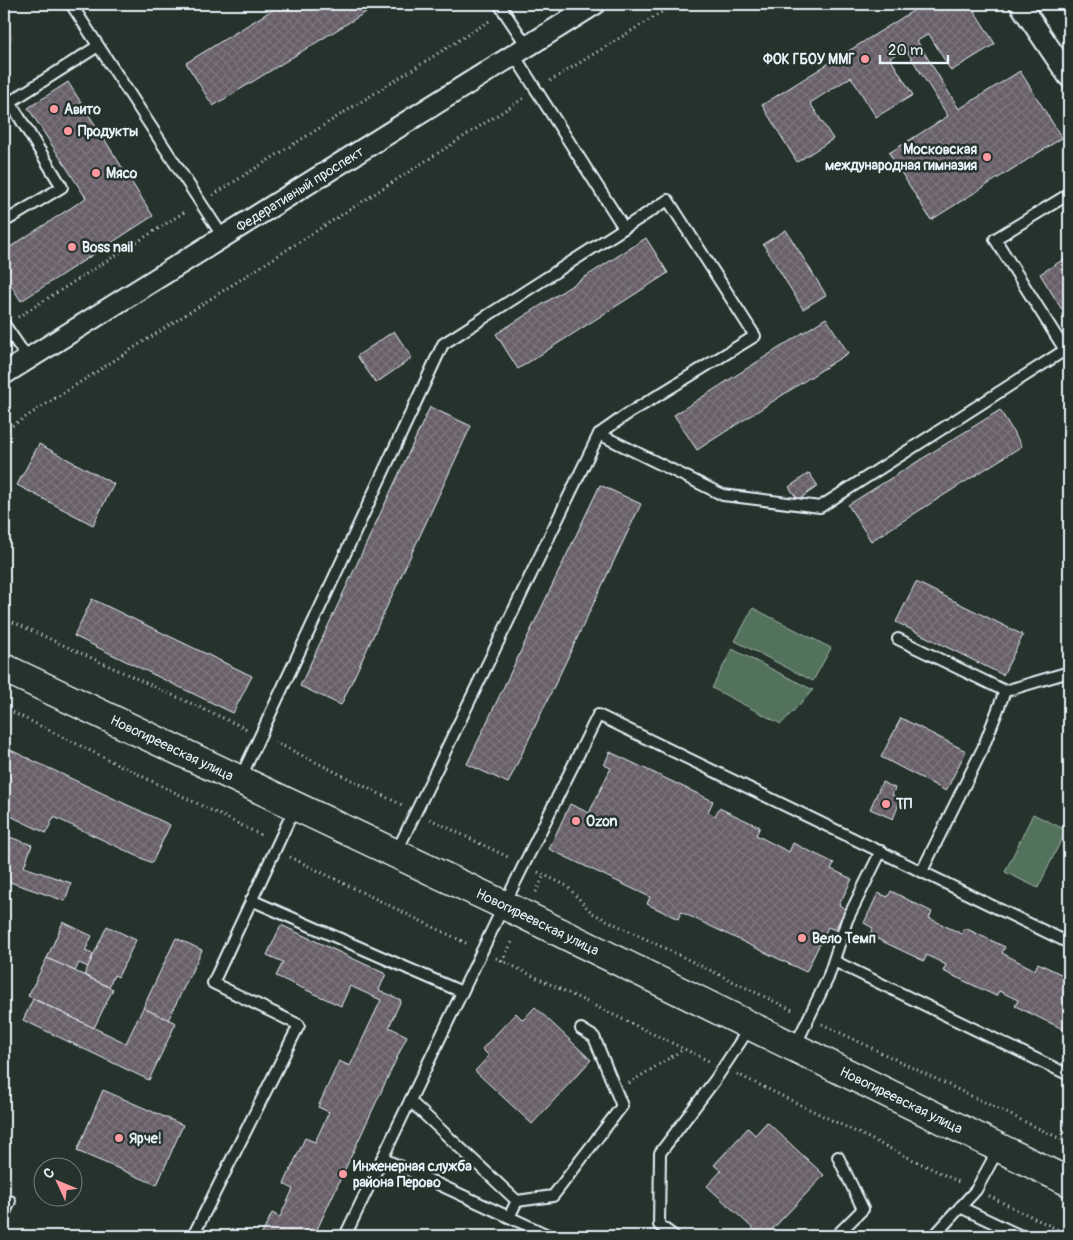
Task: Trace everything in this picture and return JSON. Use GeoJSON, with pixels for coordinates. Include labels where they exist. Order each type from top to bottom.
{"type":"FeatureCollection","features":[{"type":"Feature","properties":{"kind":"main road","name":"Новогиреевская улица"},"geometry":{"type":"LineString","coordinates":[[4,668],[504,905],[1069,1182]]}},
{"type":"Feature","properties":{"kind":"street","name":"Федеративный проспект"},"geometry":{"type":"LineString","coordinates":[[4,374],[595,4]]}},
{"type":"Feature","properties":{"kind":"street"},"geometry":{"type":"LineString","coordinates":[[1020,4],[1069,77]]}},
{"type":"Feature","properties":{"kind":"lane"},"geometry":{"type":"LineString","coordinates":[[71,4],[223,237]]}},
{"type":"Feature","properties":{"kind":"lane"},"geometry":{"type":"LineString","coordinates":[[502,8],[536,90],[624,228]]}},
{"type":"Feature","properties":{"kind":"lane"},"geometry":{"type":"LineString","coordinates":[[4,222],[62,187],[10,102],[98,46]]}},
{"type":"Feature","properties":{"kind":"lane"},"geometry":{"type":"LineString","coordinates":[[598,434],[723,495],[820,507],[1067,354],[995,238],[1069,194]]}},
{"type":"Feature","properties":{"kind":"lane"},"geometry":{"type":"LineString","coordinates":[[239,780],[443,344],[668,200],[755,336],[598,434],[396,854]]}},
{"type":"Feature","properties":{"kind":"lane"},"geometry":{"type":"LineString","coordinates":[[4,324],[28,359]]}},
{"type":"Feature","properties":{"kind":"lane"},"geometry":{"type":"LineString","coordinates":[[898,639],[1005,691],[1069,672]]}},
{"type":"Feature","properties":{"kind":"lane"},"geometry":{"type":"LineString","coordinates":[[922,871],[983,748],[1005,691]]}},
{"type":"Feature","properties":{"kind":"lane"},"geometry":{"type":"LineString","coordinates":[[345,1236],[504,905],[598,715],[1069,943]]}},
{"type":"Feature","properties":{"kind":"lane"},"geometry":{"type":"LineString","coordinates":[[193,1236],[299,1025],[213,983],[295,806]]}},
{"type":"Feature","properties":{"kind":"lane"},"geometry":{"type":"LineString","coordinates":[[795,1047],[828,978],[847,920],[881,851]]}},
{"type":"Feature","properties":{"kind":"lane"},"geometry":{"type":"LineString","coordinates":[[251,900],[462,992]]}},
{"type":"Feature","properties":{"kind":"lane"},"geometry":{"type":"LineString","coordinates":[[834,961],[1069,1076]]}},
{"type":"Feature","properties":{"kind":"lane"},"geometry":{"type":"LineString","coordinates":[[674,1236],[659,1231],[660,1153],[750,1027]]}},
{"type":"Feature","properties":{"kind":"lane"},"geometry":{"type":"LineString","coordinates":[[517,1201],[553,1196],[622,1106],[594,1037],[581,1030]]}},
{"type":"Feature","properties":{"kind":"lane"},"geometry":{"type":"LineString","coordinates":[[410,1101],[517,1201]]}},
{"type":"Feature","properties":{"kind":"lane"},"geometry":{"type":"LineString","coordinates":[[934,1236],[976,1190],[999,1147]]}},
{"type":"Feature","properties":{"kind":"lane"},"geometry":{"type":"LineString","coordinates":[[836,1236],[863,1209],[838,1157]]}},
{"type":"Feature","properties":{"kind":"lane"},"geometry":{"type":"LineString","coordinates":[[382,1158],[509,1217],[543,1235]]}},
{"type":"Feature","properties":{"kind":"lane"},"geometry":{"type":"LineString","coordinates":[[4,1215],[10,1201]]}},
{"type":"Feature","properties":{"kind":"lane"},"geometry":{"type":"LineString","coordinates":[[509,1217],[517,1201]]}},
{"type":"Feature","properties":{"kind":"lane"},"geometry":{"type":"LineString","coordinates":[[960,1207],[1021,1236]]}},
{"type":"Feature","properties":{"kind":"path"},"geometry":{"type":"LineString","coordinates":[[4,431],[536,90],[675,4]]}},
{"type":"Feature","properties":{"kind":"path"},"geometry":{"type":"LineString","coordinates":[[4,324],[200,203],[502,8]]}},
{"type":"Feature","properties":{"kind":"path"},"geometry":{"type":"LineString","coordinates":[[4,708],[260,833],[287,855],[1069,1235]]}},
{"type":"Feature","properties":{"kind":"path"},"geometry":{"type":"LineString","coordinates":[[536,892],[544,875]]}},
{"type":"Feature","properties":{"kind":"path"},"geometry":{"type":"LineString","coordinates":[[502,961],[512,942]]}},
{"type":"Feature","properties":{"kind":"path"},"geometry":{"type":"LineString","coordinates":[[616,1091],[684,1049]]}},
{"type":"Feature","properties":{"kind":"shaded area"},"geometry":{"type":"Polygon","coordinates":[[[4,20],[14,38],[4,45],[4,20]]]}},
{"type":"Feature","properties":{"kind":"green space"},"geometry":{"type":"Polygon","coordinates":[[[753,608],[831,648],[813,681],[735,641],[753,608]]]}},
{"type":"Feature","properties":{"kind":"green space"},"geometry":{"type":"Polygon","coordinates":[[[732,649],[813,690],[781,724],[712,688],[732,649]]]}},
{"type":"Feature","properties":{"kind":"green space"},"geometry":{"type":"Polygon","coordinates":[[[1033,814],[1066,830],[1038,888],[1005,872],[1033,814]]]}},
{"type":"Feature","properties":{"kind":"building"},"geometry":{"type":"Polygon","coordinates":[[[282,4],[379,4],[213,106],[186,63],[282,4]]]}},
{"type":"Feature","properties":{"kind":"building"},"geometry":{"type":"Polygon","coordinates":[[[924,4],[970,4],[995,44],[951,71],[929,34],[917,41],[959,109],[1020,71],[1062,138],[931,220],[889,153],[948,116],[905,48],[890,58],[913,95],[876,117],[851,77],[810,103],[833,139],[797,162],[762,105],[924,4]]]}},
{"type":"Feature","properties":{"kind":"building"},"geometry":{"type":"Polygon","coordinates":[[[68,82],[153,216],[21,301],[4,274],[4,251],[86,198],[28,108],[68,82]]]}},
{"type":"Feature","properties":{"kind":"building"},"geometry":{"type":"Polygon","coordinates":[[[786,230],[826,295],[803,309],[763,244],[786,230]]]}},
{"type":"Feature","properties":{"kind":"building"},"geometry":{"type":"Polygon","coordinates":[[[646,238],[668,273],[518,369],[496,334],[646,238]]]}},
{"type":"Feature","properties":{"kind":"building"},"geometry":{"type":"Polygon","coordinates":[[[1069,256],[1069,321],[1040,274],[1069,256]]]}},
{"type":"Feature","properties":{"kind":"building"},"geometry":{"type":"Polygon","coordinates":[[[826,318],[848,353],[697,450],[674,415],[826,318]]]}},
{"type":"Feature","properties":{"kind":"building"},"geometry":{"type":"Polygon","coordinates":[[[394,331],[412,358],[376,383],[357,356],[394,331]]]}},
{"type":"Feature","properties":{"kind":"building"},"geometry":{"type":"Polygon","coordinates":[[[430,407],[471,426],[341,705],[300,686],[430,407]]]}},
{"type":"Feature","properties":{"kind":"building"},"geometry":{"type":"Polygon","coordinates":[[[1000,410],[1022,446],[871,541],[848,505],[1000,410]]]}},
{"type":"Feature","properties":{"kind":"building"},"geometry":{"type":"Polygon","coordinates":[[[39,444],[114,484],[93,525],[17,485],[39,444]]]}},
{"type":"Feature","properties":{"kind":"building"},"geometry":{"type":"Polygon","coordinates":[[[809,473],[818,486],[798,500],[789,487],[809,473]]]}},
{"type":"Feature","properties":{"kind":"building"},"geometry":{"type":"Polygon","coordinates":[[[600,485],[641,504],[508,783],[467,764],[600,485]]]}},
{"type":"Feature","properties":{"kind":"building"},"geometry":{"type":"Polygon","coordinates":[[[916,582],[1023,635],[1003,675],[896,622],[916,582]]]}},
{"type":"Feature","properties":{"kind":"building"},"geometry":{"type":"Polygon","coordinates":[[[92,599],[252,676],[233,713],[74,636],[92,599]]]}},
{"type":"Feature","properties":{"kind":"building"},"geometry":{"type":"Polygon","coordinates":[[[901,718],[966,751],[946,791],[881,757],[901,718]]]}},
{"type":"Feature","properties":{"kind":"building"},"geometry":{"type":"Polygon","coordinates":[[[4,747],[170,825],[152,863],[54,817],[46,833],[4,813],[4,747]]]}},
{"type":"Feature","properties":{"kind":"building"},"geometry":{"type":"Polygon","coordinates":[[[610,752],[713,801],[708,812],[715,816],[719,808],[760,827],[756,835],[789,852],[793,843],[834,863],[831,869],[852,879],[839,905],[846,909],[835,930],[828,927],[806,972],[681,912],[678,919],[647,904],[650,897],[549,849],[570,804],[589,813],[611,768],[604,765],[610,752]]]}},
{"type":"Feature","properties":{"kind":"building","name":"ТП"},"geometry":{"type":"Polygon","coordinates":[[[882,782],[895,788],[892,795],[901,799],[893,819],[870,809],[882,782]]]}},
{"type":"Feature","properties":{"kind":"building"},"geometry":{"type":"Polygon","coordinates":[[[4,835],[32,845],[24,867],[71,883],[65,901],[4,880],[4,835]]]}},
{"type":"Feature","properties":{"kind":"building"},"geometry":{"type":"Polygon","coordinates":[[[891,891],[932,912],[929,918],[962,934],[965,928],[1005,947],[1002,953],[1035,970],[1038,963],[1069,978],[1069,1032],[1015,1006],[1018,1000],[999,991],[996,996],[943,971],[946,965],[927,955],[924,961],[869,935],[873,928],[864,923],[878,893],[888,897],[891,891]]]}},
{"type":"Feature","properties":{"kind":"building"},"geometry":{"type":"Polygon","coordinates":[[[63,922],[92,936],[85,951],[93,954],[88,967],[79,963],[75,971],[47,958],[63,922]]]}},
{"type":"Feature","properties":{"kind":"building"},"geometry":{"type":"Polygon","coordinates":[[[281,925],[386,974],[379,990],[401,1000],[389,1027],[407,1036],[314,1236],[261,1236],[272,1213],[280,1217],[293,1189],[284,1184],[305,1138],[315,1142],[329,1112],[318,1107],[339,1061],[350,1066],[381,1000],[350,986],[341,1006],[276,976],[283,962],[267,955],[281,925]]]}},
{"type":"Feature","properties":{"kind":"building"},"geometry":{"type":"Polygon","coordinates":[[[107,926],[136,940],[118,977],[114,975],[109,987],[84,975],[107,926]]]}},
{"type":"Feature","properties":{"kind":"building"},"geometry":{"type":"Polygon","coordinates":[[[176,938],[202,950],[168,1020],[143,1008],[176,938]]]}},
{"type":"Feature","properties":{"kind":"building"},"geometry":{"type":"Polygon","coordinates":[[[47,958],[113,989],[94,1028],[28,996],[47,958]]]}},
{"type":"Feature","properties":{"kind":"building"},"geometry":{"type":"Polygon","coordinates":[[[33,999],[126,1043],[143,1008],[176,1023],[149,1080],[23,1020],[33,999]]]}},
{"type":"Feature","properties":{"kind":"building"},"geometry":{"type":"Polygon","coordinates":[[[535,1007],[591,1060],[532,1124],[475,1071],[489,1056],[482,1049],[516,1013],[523,1020],[535,1007]]]}},
{"type":"Feature","properties":{"kind":"building"},"geometry":{"type":"Polygon","coordinates":[[[103,1090],[183,1125],[157,1185],[77,1151],[103,1090]]]}},
{"type":"Feature","properties":{"kind":"building"},"geometry":{"type":"Polygon","coordinates":[[[767,1122],[824,1175],[766,1236],[761,1236],[707,1186],[721,1171],[714,1165],[748,1128],[755,1135],[767,1122]]]}},
{"type":"Feature","properties":{"kind":"place","name":"ФОК ГБОУ ММГ"},"geometry":{"type":"Point","coordinates":[865,59]}},
{"type":"Feature","properties":{"kind":"place","name":"Авито"},"geometry":{"type":"Point","coordinates":[54,109]}},
{"type":"Feature","properties":{"kind":"place","name":"Продукты"},"geometry":{"type":"Point","coordinates":[68,131]}},
{"type":"Feature","properties":{"kind":"place","name":"Московская международная гимназия"},"geometry":{"type":"Point","coordinates":[987,157]}},
{"type":"Feature","properties":{"kind":"place","name":"Мясо"},"geometry":{"type":"Point","coordinates":[96,173]}},
{"type":"Feature","properties":{"kind":"place","name":"Boss nail"},"geometry":{"type":"Point","coordinates":[72,247]}},
{"type":"Feature","properties":{"kind":"place","name":"ТП"},"geometry":{"type":"Point","coordinates":[886,804]}},
{"type":"Feature","properties":{"kind":"place","name":"Ozon"},"geometry":{"type":"Point","coordinates":[576,821]}},
{"type":"Feature","properties":{"kind":"place","name":"Вело Темп"},"geometry":{"type":"Point","coordinates":[802,938]}},
{"type":"Feature","properties":{"kind":"place","name":"Ярче!"},"geometry":{"type":"Point","coordinates":[119,1138]}},
{"type":"Feature","properties":{"kind":"place","name":"Инженерная служба района Перово"},"geometry":{"type":"Point","coordinates":[343,1174]}}]}
